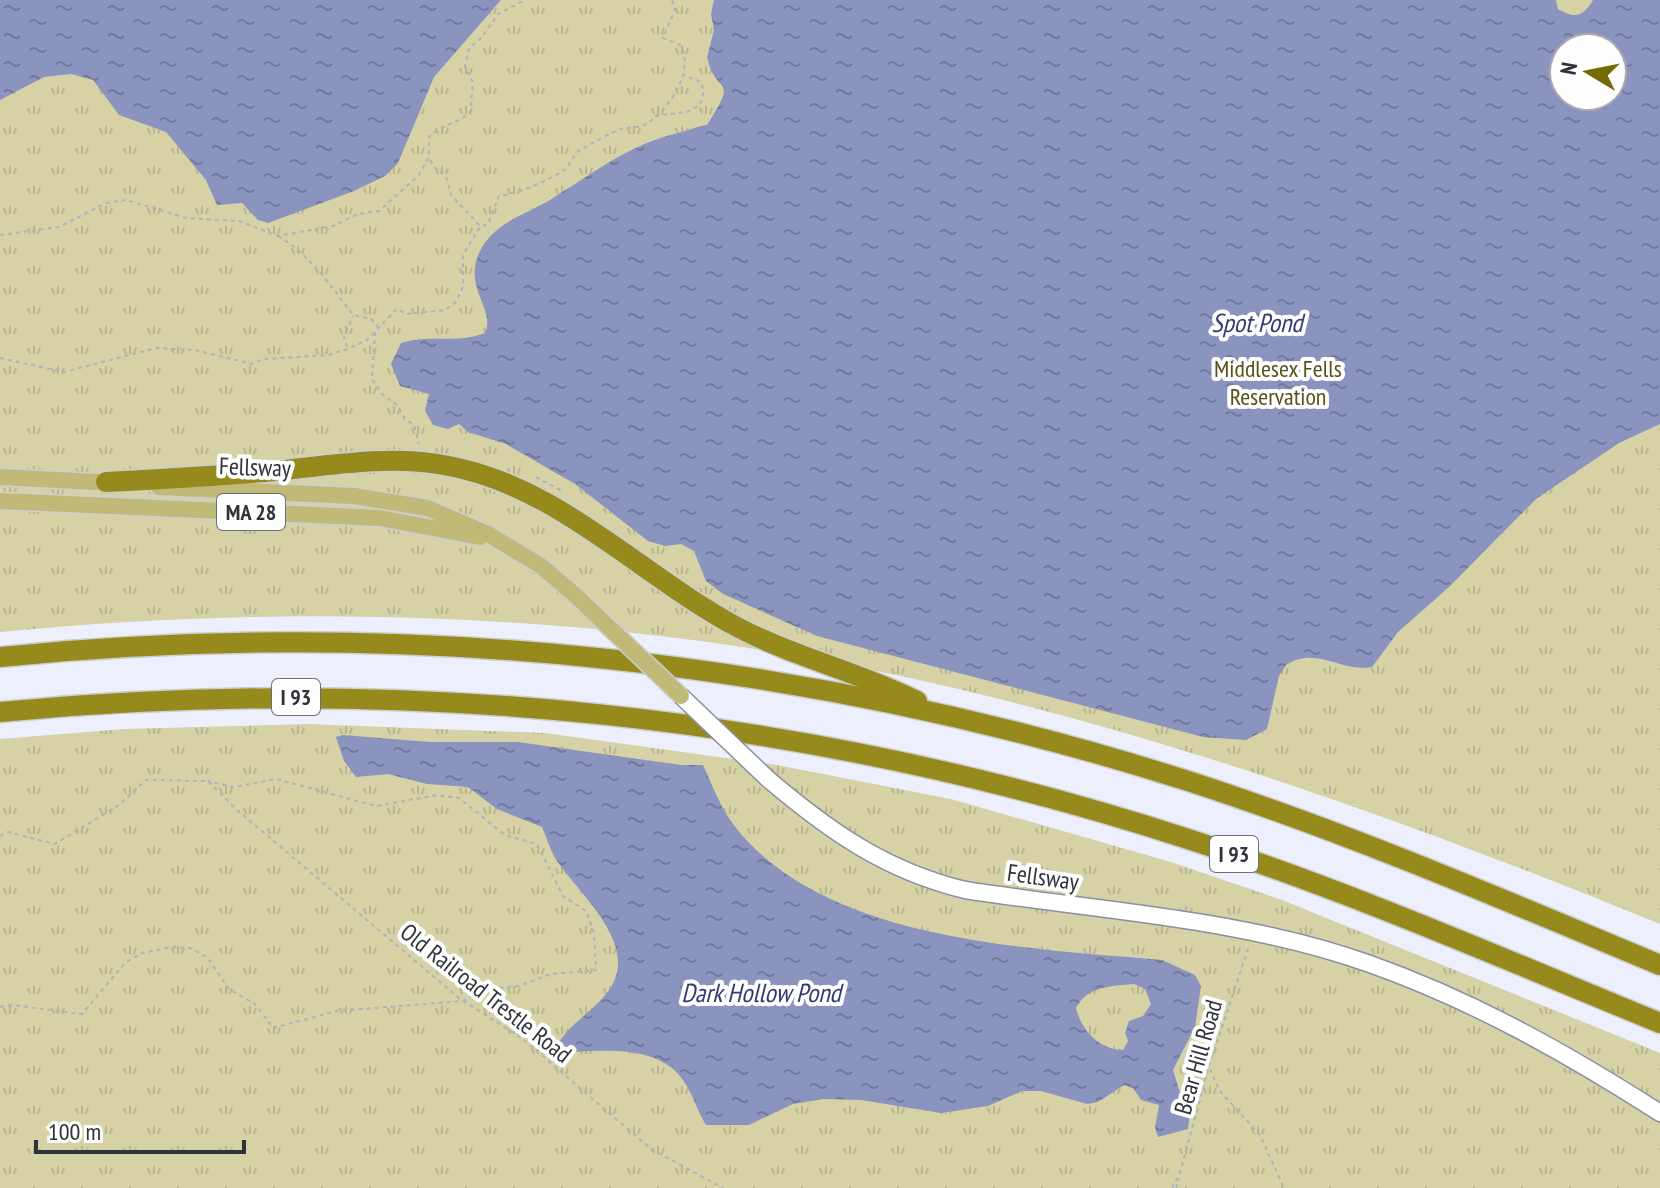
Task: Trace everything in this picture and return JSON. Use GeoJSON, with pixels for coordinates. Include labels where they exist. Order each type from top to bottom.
{"type":"FeatureCollection","features":[{"type":"Feature","properties":{"kind":"highway"},"geometry":{"type":"LineString","coordinates":[[106,482],[358,462],[419,461],[474,471],[524,490],[573,517],[737,627],[812,662],[871,678],[946,716]]}},
{"type":"Feature","properties":{"kind":"highway","name":"I 93"},"geometry":{"type":"LineString","coordinates":[[0,657],[232,643],[449,646],[691,669],[816,689],[946,716],[1088,752],[1270,809],[1378,849],[1660,965]]}},
{"type":"Feature","properties":{"kind":"highway","name":"I 93"},"geometry":{"type":"LineString","coordinates":[[0,712],[226,698],[415,699],[642,718],[841,749],[1038,794],[1232,853],[1374,906],[1660,1023]]}},
{"type":"Feature","properties":{"kind":"main road","name":"Fellsway"},"geometry":{"type":"LineString","coordinates":[[0,477],[382,498],[458,518],[541,566],[768,779],[853,846],[922,878],[965,890],[1253,934],[1369,964],[1498,1017],[1660,1113]]}},
{"type":"Feature","properties":{"kind":"main road","name":"Fellsway"},"geometry":{"type":"LineString","coordinates":[[0,501],[380,518],[500,542]]}},
{"type":"Feature","properties":{"kind":"path"},"geometry":{"type":"LineString","coordinates":[[480,227],[451,195],[446,176],[435,168],[429,157],[429,137],[441,126],[459,121],[470,113],[473,83],[465,66],[469,49],[498,14],[525,0]]}},
{"type":"Feature","properties":{"kind":"path"},"geometry":{"type":"LineString","coordinates":[[0,358],[64,372],[156,348],[206,352],[252,364],[263,359],[328,355],[348,349],[375,332],[397,309],[407,314],[445,310],[456,302],[463,287],[463,255],[480,227],[488,224],[499,196],[514,194],[564,170],[581,148],[598,144],[618,130],[645,125],[666,105],[683,75],[683,49],[663,38],[675,10],[672,0]]}},
{"type":"Feature","properties":{"kind":"path"},"geometry":{"type":"LineString","coordinates":[[654,116],[687,112],[700,105],[704,91],[701,82],[683,75]]}},
{"type":"Feature","properties":{"kind":"path"},"geometry":{"type":"LineString","coordinates":[[278,236],[333,226],[358,214],[379,211],[419,175],[429,157]]}},
{"type":"Feature","properties":{"kind":"path"},"geometry":{"type":"LineString","coordinates":[[0,235],[59,227],[106,203],[126,200],[186,218],[239,221],[278,236],[321,271],[333,293],[344,301],[353,315],[376,321],[379,328]]}},
{"type":"Feature","properties":{"kind":"path"},"geometry":{"type":"LineString","coordinates":[[348,349],[344,337],[353,315]]}},
{"type":"Feature","properties":{"kind":"path"},"geometry":{"type":"LineString","coordinates":[[375,332],[372,379],[382,394],[397,405],[405,419],[414,425],[418,433],[419,461]]}},
{"type":"Feature","properties":{"kind":"path"},"geometry":{"type":"LineString","coordinates":[[0,836],[8,832],[55,844],[119,805],[146,780],[208,781],[233,787],[276,779],[376,806],[437,795],[459,798],[505,835],[537,844],[563,896],[586,911],[594,933],[596,970],[551,974],[519,986],[486,989],[463,1001],[337,1011],[273,1028],[255,1004],[229,989],[207,957],[190,948],[172,947],[142,953],[125,963],[82,1014],[0,1007]]}},
{"type":"Feature","properties":{"kind":"path","name":"Old Railroad Trestle Road"},"geometry":{"type":"LineString","coordinates":[[208,781],[237,810],[463,1001],[523,1039],[651,1149],[723,1188]]}},
{"type":"Feature","properties":{"kind":"path","name":"Bear Hill Road"},"geometry":{"type":"LineString","coordinates":[[1174,1188],[1209,1066],[1253,934]]}},
{"type":"Feature","properties":{"kind":"path"},"geometry":{"type":"LineString","coordinates":[[1209,1066],[1219,1090],[1260,1135],[1284,1188]]}},
{"type":"Feature","properties":{"kind":"green space","name":"Middlesex Fells Reservation"},"geometry":{"type":"Polygon","coordinates":[[[0,0],[1660,0],[1660,924],[1487,855],[1223,763],[1044,711],[837,663],[719,644],[599,630],[479,621],[239,617],[119,622],[0,632],[0,0]]]}},
{"type":"Feature","properties":{"kind":"green space"},"geometry":{"type":"Polygon","coordinates":[[[309,724],[545,733],[777,765],[951,799],[1171,862],[1282,900],[1660,1053],[1660,1188],[0,1188],[0,739],[124,729],[309,724]]]}},
{"type":"Feature","properties":{"kind":"water"},"geometry":{"type":"Polygon","coordinates":[[[0,0],[501,0],[434,77],[398,163],[385,176],[268,223],[258,220],[242,203],[217,205],[206,180],[166,132],[119,115],[93,80],[71,74],[44,77],[0,100],[0,0]]]}},
{"type":"Feature","properties":{"kind":"water","name":"Spot Pond"},"geometry":{"type":"Polygon","coordinates":[[[714,0],[1556,0],[1558,9],[1578,15],[1593,0],[1660,0],[1660,424],[1619,443],[1536,499],[1449,587],[1398,632],[1372,667],[1361,668],[1318,658],[1297,660],[1286,665],[1279,676],[1267,729],[1246,740],[1203,737],[817,636],[723,594],[706,581],[694,551],[681,544],[665,546],[648,541],[575,484],[506,444],[468,432],[459,424],[448,429],[433,425],[425,411],[429,394],[400,386],[391,364],[401,343],[464,338],[485,333],[486,315],[477,287],[475,264],[494,232],[628,152],[660,138],[707,125],[724,91],[707,57],[714,30],[711,14],[714,0]]]}},
{"type":"Feature","properties":{"kind":"water","name":"Dark Hollow Pond"},"geometry":{"type":"Polygon","coordinates":[[[336,737],[430,742],[518,742],[681,765],[703,765],[733,824],[771,863],[819,893],[873,916],[931,932],[991,943],[1162,960],[1195,975],[1201,986],[1195,1027],[1173,1070],[1180,1093],[1191,1104],[1188,1129],[1158,1137],[1155,1127],[1159,1105],[1141,1100],[1133,1088],[1124,1085],[1098,1102],[1087,1104],[1041,1091],[1022,1091],[988,1106],[941,1113],[861,1100],[824,1099],[793,1104],[749,1125],[706,1125],[683,1080],[657,1059],[623,1052],[553,1053],[570,1028],[606,994],[616,976],[618,957],[603,920],[554,856],[542,827],[497,809],[468,787],[427,784],[388,774],[356,777],[344,761],[336,737]],[[1134,984],[1093,991],[1076,1008],[1082,1024],[1099,1043],[1123,1050],[1128,1041],[1125,1033],[1129,1021],[1143,1016],[1151,1004],[1145,989],[1134,984]]]}}]}
